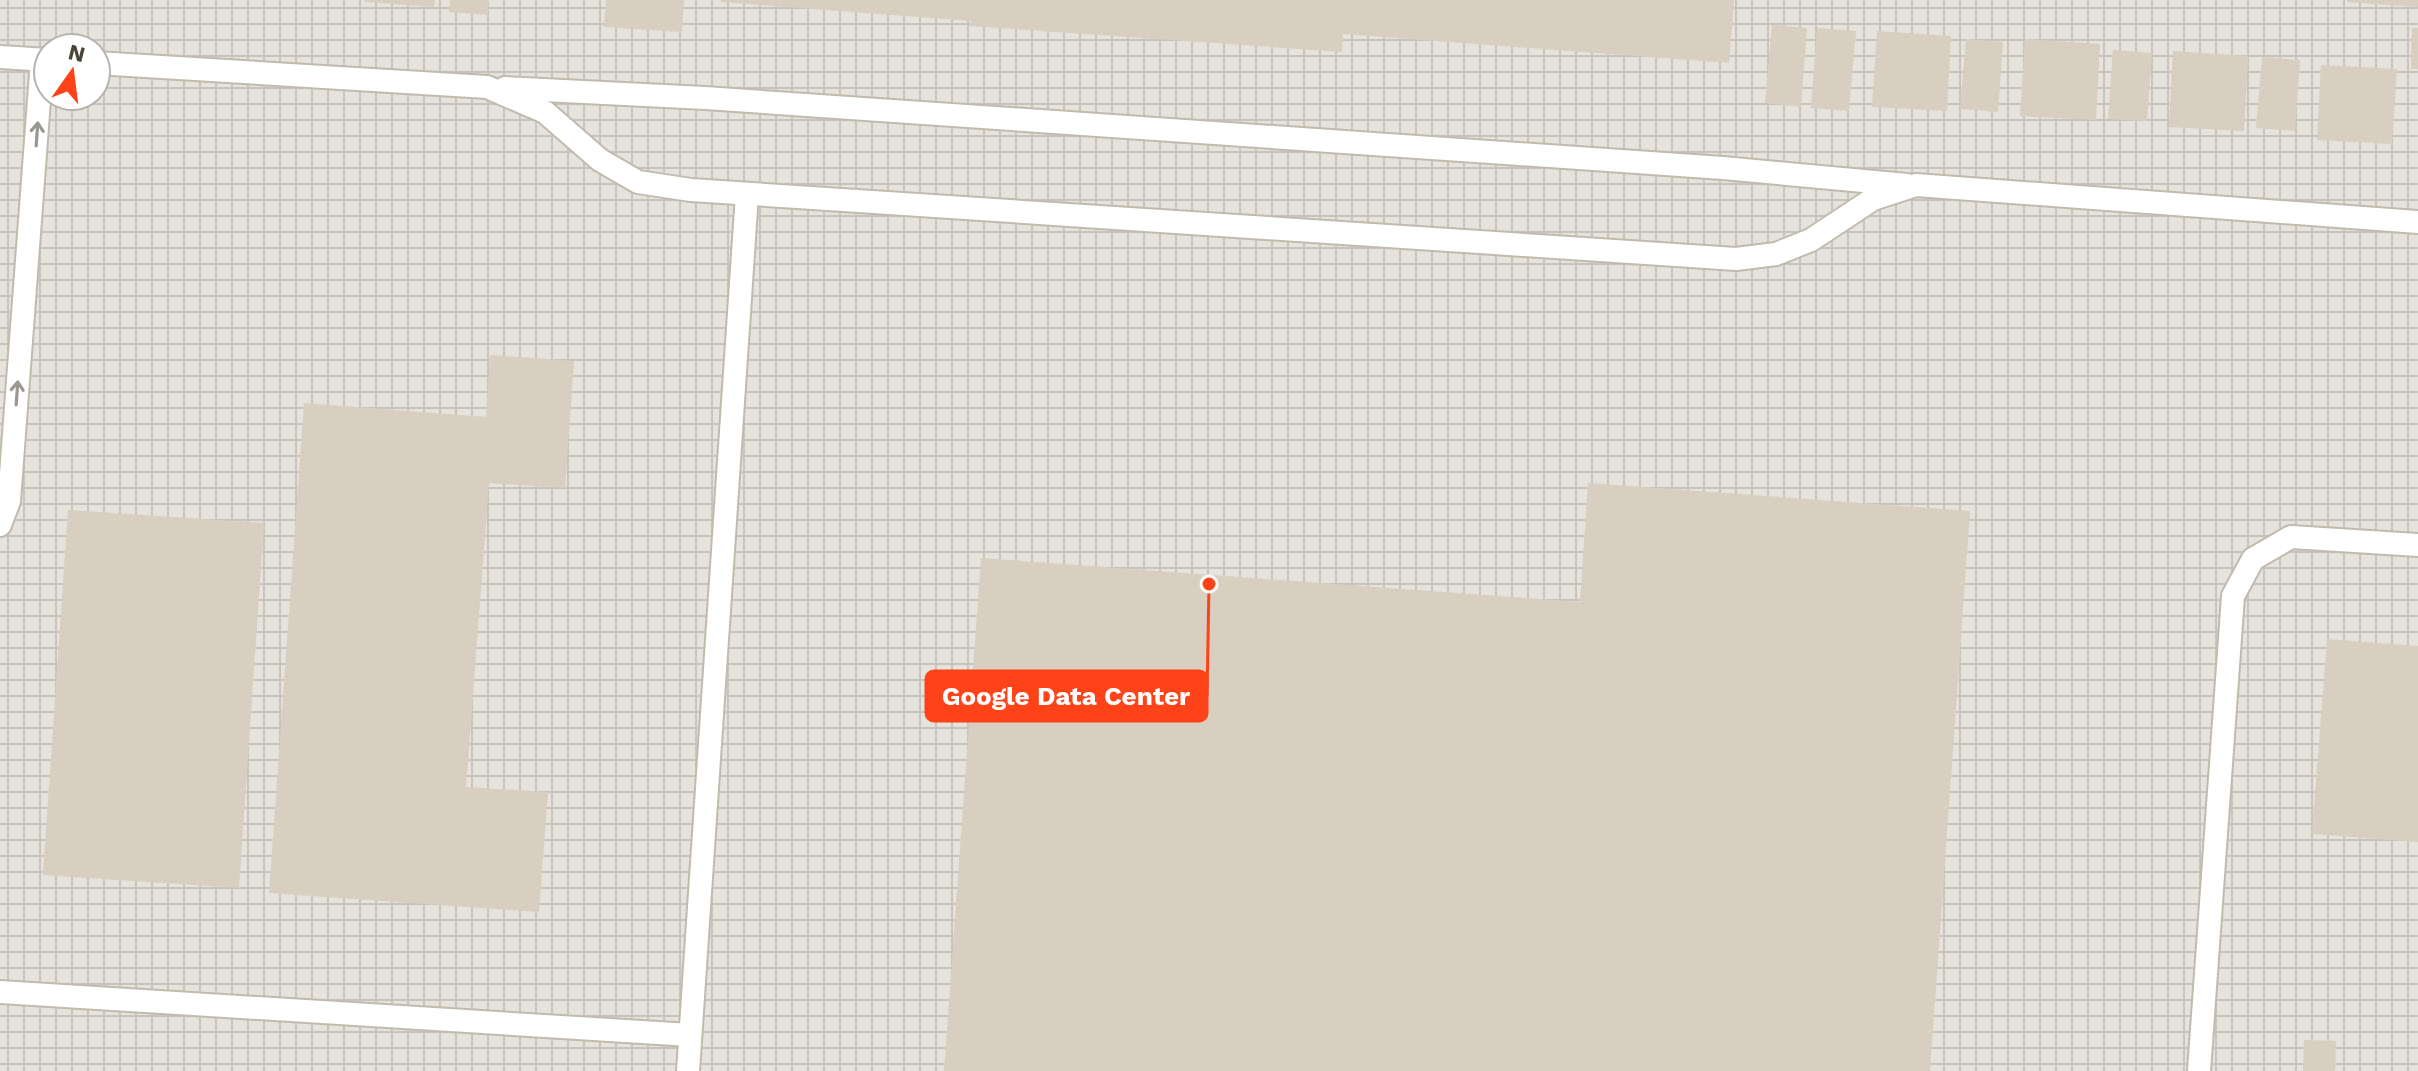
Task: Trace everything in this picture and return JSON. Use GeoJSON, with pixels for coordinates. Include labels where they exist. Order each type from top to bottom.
{"type":"FeatureCollection","features":[{"type":"Feature","properties":{"kind":"lane"},"geometry":{"type":"LineString","coordinates":[[0,57],[32,59]]}},
{"type":"Feature","properties":{"kind":"lane"},"geometry":{"type":"LineString","coordinates":[[112,64],[737,100],[1643,162],[2418,222]]}},
{"type":"Feature","properties":{"kind":"lane"},"geometry":{"type":"LineString","coordinates":[[487,87],[545,112],[600,160],[638,182],[747,194],[1736,259],[1776,254],[1811,240],[1873,199],[1916,185]]}},
{"type":"Feature","properties":{"kind":"lane"},"geometry":{"type":"LineString","coordinates":[[0,525],[9,501],[41,112]]}},
{"type":"Feature","properties":{"kind":"lane"},"geometry":{"type":"LineString","coordinates":[[688,1071],[747,194]]}},
{"type":"Feature","properties":{"kind":"lane"},"geometry":{"type":"LineString","coordinates":[[2199,1071],[2233,596],[2253,559],[2291,537],[2418,545]]}},
{"type":"Feature","properties":{"kind":"lane"},"geometry":{"type":"LineString","coordinates":[[0,992],[690,1035]]}},
{"type":"Feature","properties":{"kind":"shaded area"},"geometry":{"type":"Polygon","coordinates":[[[0,0],[2418,0],[2418,1071],[0,1071],[0,0]]]}},
{"type":"Feature","properties":{"kind":"building"},"geometry":{"type":"Polygon","coordinates":[[[365,0],[435,0],[434,7],[365,0]]]}},
{"type":"Feature","properties":{"kind":"building"},"geometry":{"type":"Polygon","coordinates":[[[450,0],[489,0],[488,15],[449,12],[450,0]]]}},
{"type":"Feature","properties":{"kind":"building"},"geometry":{"type":"Polygon","coordinates":[[[606,0],[684,0],[682,32],[604,27],[606,0]]]}},
{"type":"Feature","properties":{"kind":"building"},"geometry":{"type":"Polygon","coordinates":[[[721,0],[1734,0],[1729,63],[1343,34],[1342,52],[970,26],[971,21],[721,0]]]}},
{"type":"Feature","properties":{"kind":"building"},"geometry":{"type":"Polygon","coordinates":[[[2418,0],[2418,7],[2347,2],[2418,0]]]}},
{"type":"Feature","properties":{"kind":"building"},"geometry":{"type":"Polygon","coordinates":[[[1772,25],[1807,28],[1801,107],[1765,103],[1772,25]]]}},
{"type":"Feature","properties":{"kind":"building"},"geometry":{"type":"Polygon","coordinates":[[[1817,28],[1856,31],[1849,111],[1811,108],[1817,28]]]}},
{"type":"Feature","properties":{"kind":"building"},"geometry":{"type":"Polygon","coordinates":[[[2412,28],[2418,28],[2418,69],[2411,69],[2412,28]]]}},
{"type":"Feature","properties":{"kind":"building"},"geometry":{"type":"Polygon","coordinates":[[[1877,31],[1951,36],[1947,111],[1872,107],[1877,31]]]}},
{"type":"Feature","properties":{"kind":"building"},"geometry":{"type":"Polygon","coordinates":[[[1966,39],[2003,42],[1998,112],[1960,109],[1966,39]]]}},
{"type":"Feature","properties":{"kind":"building"},"geometry":{"type":"Polygon","coordinates":[[[2025,39],[2100,44],[2096,120],[2020,116],[2025,39]]]}},
{"type":"Feature","properties":{"kind":"building"},"geometry":{"type":"Polygon","coordinates":[[[2113,50],[2152,53],[2147,121],[2108,119],[2113,50]]]}},
{"type":"Feature","properties":{"kind":"building"},"geometry":{"type":"Polygon","coordinates":[[[2173,51],[2248,56],[2244,131],[2169,127],[2173,51]]]}},
{"type":"Feature","properties":{"kind":"building"},"geometry":{"type":"Polygon","coordinates":[[[2262,57],[2300,60],[2295,131],[2256,128],[2262,57]]]}},
{"type":"Feature","properties":{"kind":"building"},"geometry":{"type":"Polygon","coordinates":[[[2321,65],[2397,69],[2392,144],[2317,140],[2321,65]]]}},
{"type":"Feature","properties":{"kind":"building"},"geometry":{"type":"Polygon","coordinates":[[[490,355],[574,361],[565,488],[489,483],[466,787],[548,792],[539,912],[269,893],[304,403],[486,417],[490,355]]]}},
{"type":"Feature","properties":{"kind":"building"},"geometry":{"type":"Polygon","coordinates":[[[1588,483],[1970,511],[1930,1071],[944,1071],[981,558],[1580,602],[1588,483]]]}},
{"type":"Feature","properties":{"kind":"building"},"geometry":{"type":"Polygon","coordinates":[[[68,510],[264,523],[239,888],[43,875],[68,510]]]}},
{"type":"Feature","properties":{"kind":"building"},"geometry":{"type":"Polygon","coordinates":[[[2327,639],[2418,646],[2418,842],[2312,834],[2327,639]]]}},
{"type":"Feature","properties":{"kind":"building"},"geometry":{"type":"Polygon","coordinates":[[[2304,1040],[2336,1041],[2335,1071],[2303,1071],[2304,1040]]]}},
{"type":"Feature","properties":{"kind":"place","name":"Google Data Center"},"geometry":{"type":"Point","coordinates":[1209,584]}}]}
